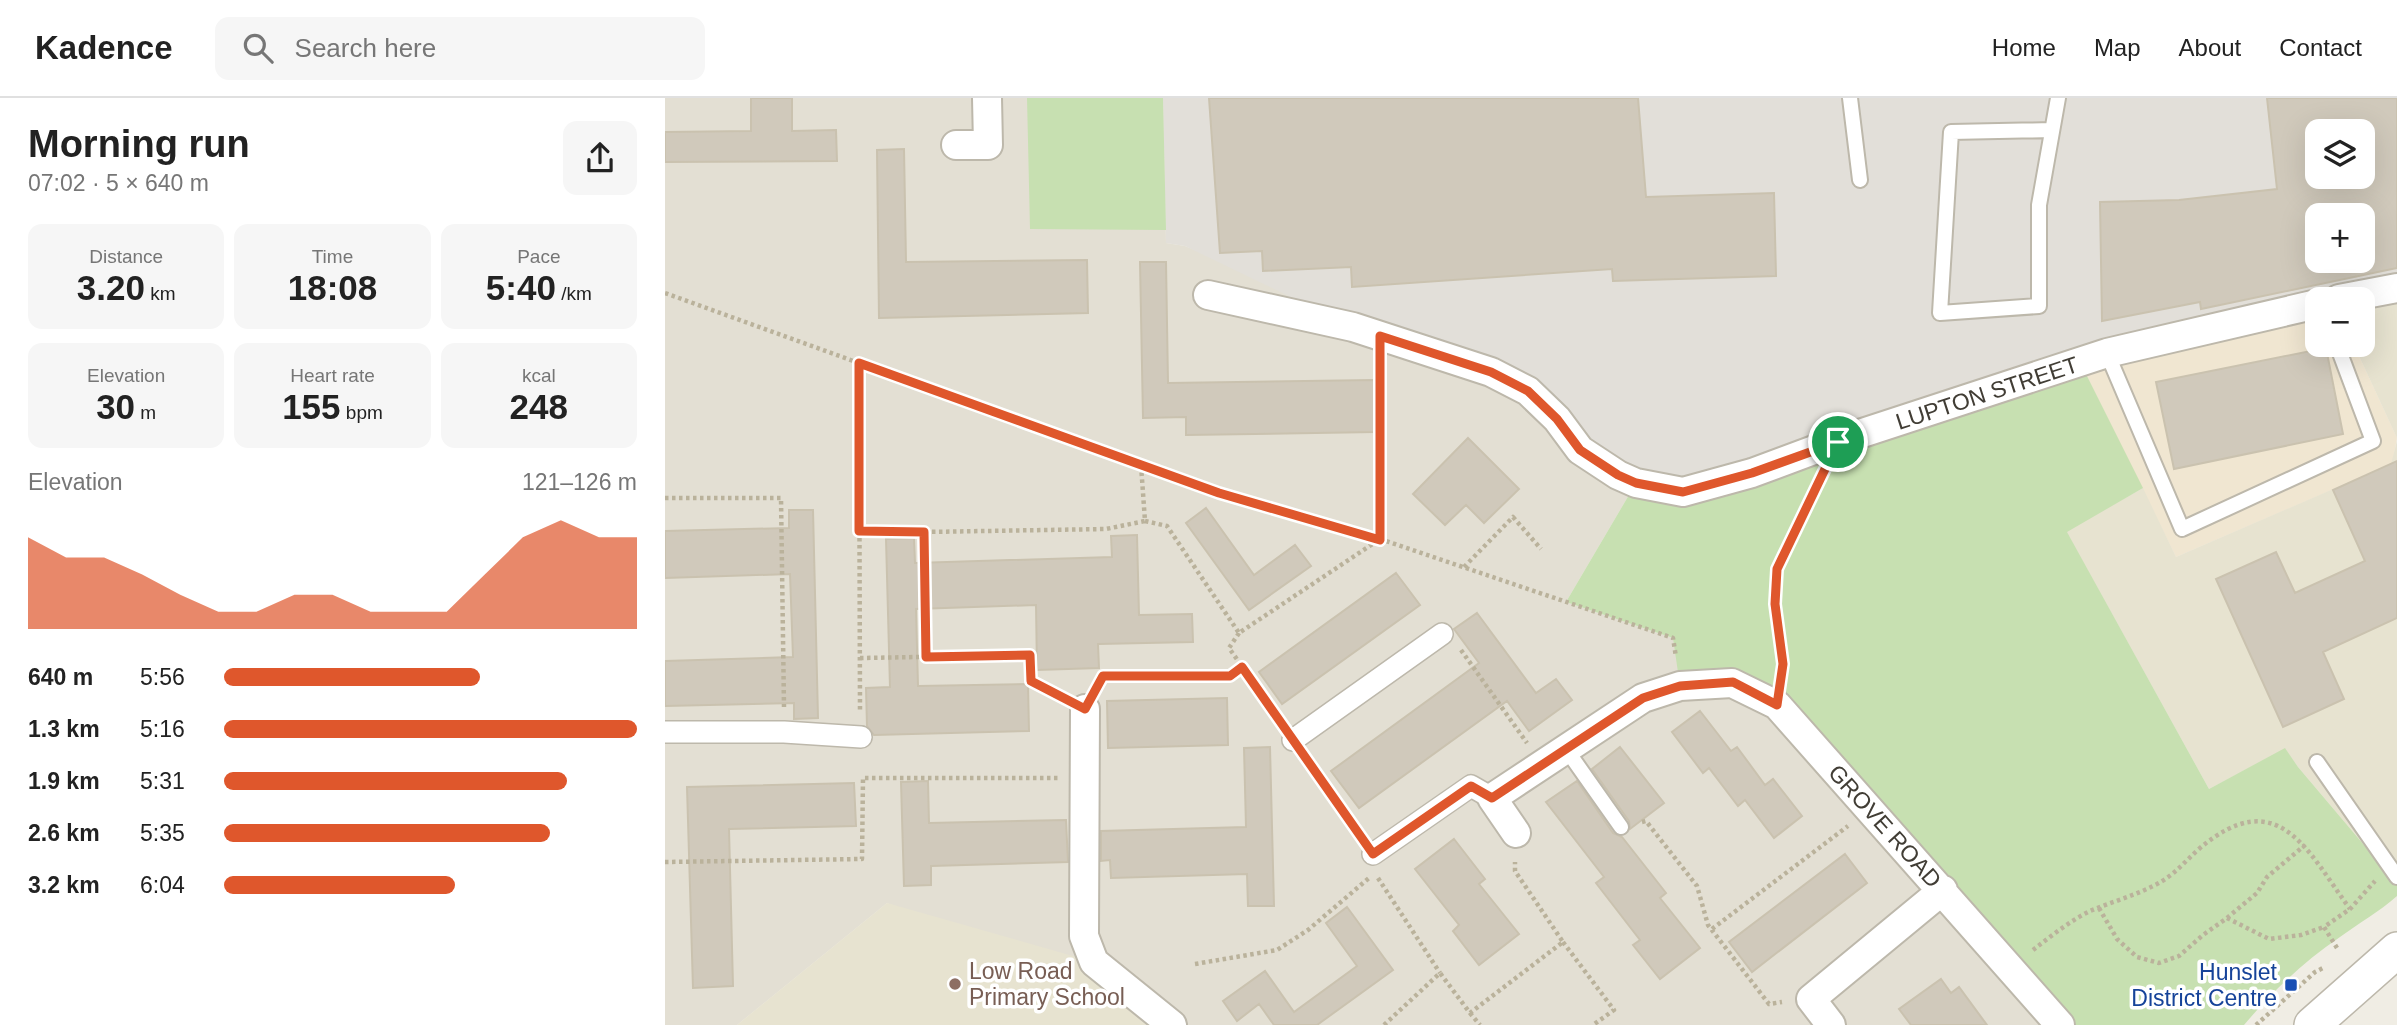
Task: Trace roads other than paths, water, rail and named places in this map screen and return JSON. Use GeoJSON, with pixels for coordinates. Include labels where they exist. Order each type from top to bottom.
{"type":"FeatureCollection","features":[{"type":"Feature","properties":{"kind":"street"},"geometry":{"type":"LineString","coordinates":[[956,145],[988,145],[987,98]]}},
{"type":"Feature","properties":{"kind":"street"},"geometry":{"type":"LineString","coordinates":[[2375,292],[2397,288]]}},
{"type":"Feature","properties":{"kind":"street","name":"LUPTON STREET"},"geometry":{"type":"LineString","coordinates":[[1208,295],[1353,327],[1491,372],[1528,391],[1557,419],[1580,450],[1618,475],[1636,483],[1683,492],[1752,473],[2107,353],[2305,307]]}},
{"type":"Feature","properties":{"kind":"street"},"geometry":{"type":"LineString","coordinates":[[1293,740],[1442,634]]}},
{"type":"Feature","properties":{"kind":"street","name":"GROVE ROAD"},"geometry":{"type":"LineString","coordinates":[[1492,798],[1643,698],[1680,686],[1733,682],[1777,705],[2060,1025]]}},
{"type":"Feature","properties":{"kind":"street"},"geometry":{"type":"LineString","coordinates":[[1085,709],[1084,936],[1094,962],[1168,1024]]}},
{"type":"Feature","properties":{"kind":"street"},"geometry":{"type":"LineString","coordinates":[[665,732],[784,732],[861,737]]}},
{"type":"Feature","properties":{"kind":"street"},"geometry":{"type":"LineString","coordinates":[[1373,854],[1471,786],[1492,798],[1516,833]]}},
{"type":"Feature","properties":{"kind":"street"},"geometry":{"type":"LineString","coordinates":[[1831,1025],[1811,999],[1943,890]]}},
{"type":"Feature","properties":{"kind":"street"},"geometry":{"type":"LineString","coordinates":[[2312,1025],[2397,950]]}},
{"type":"Feature","properties":{"kind":"lane"},"geometry":{"type":"LineString","coordinates":[[1850,98],[1860,180]]}},
{"type":"Feature","properties":{"kind":"lane"},"geometry":{"type":"LineString","coordinates":[[2052,130],[1951,132],[1940,313],[2039,306],[2039,205],[2058,98]]}},
{"type":"Feature","properties":{"kind":"lane"},"geometry":{"type":"LineString","coordinates":[[2107,353],[2182,528],[2372,442],[2341,357]]}},
{"type":"Feature","properties":{"kind":"lane"},"geometry":{"type":"LineString","coordinates":[[1566,750],[1621,827]]}},
{"type":"Feature","properties":{"kind":"lane"},"geometry":{"type":"LineString","coordinates":[[2317,762],[2397,877]]}},
{"type":"Feature","properties":{"kind":"place","name":"Low Road Primary School"},"geometry":{"type":"Point","coordinates":[955,984]}},
{"type":"Feature","properties":{"kind":"place","name":"Hunslet District Centre"},"geometry":{"type":"Point","coordinates":[2291,985]}}]}
